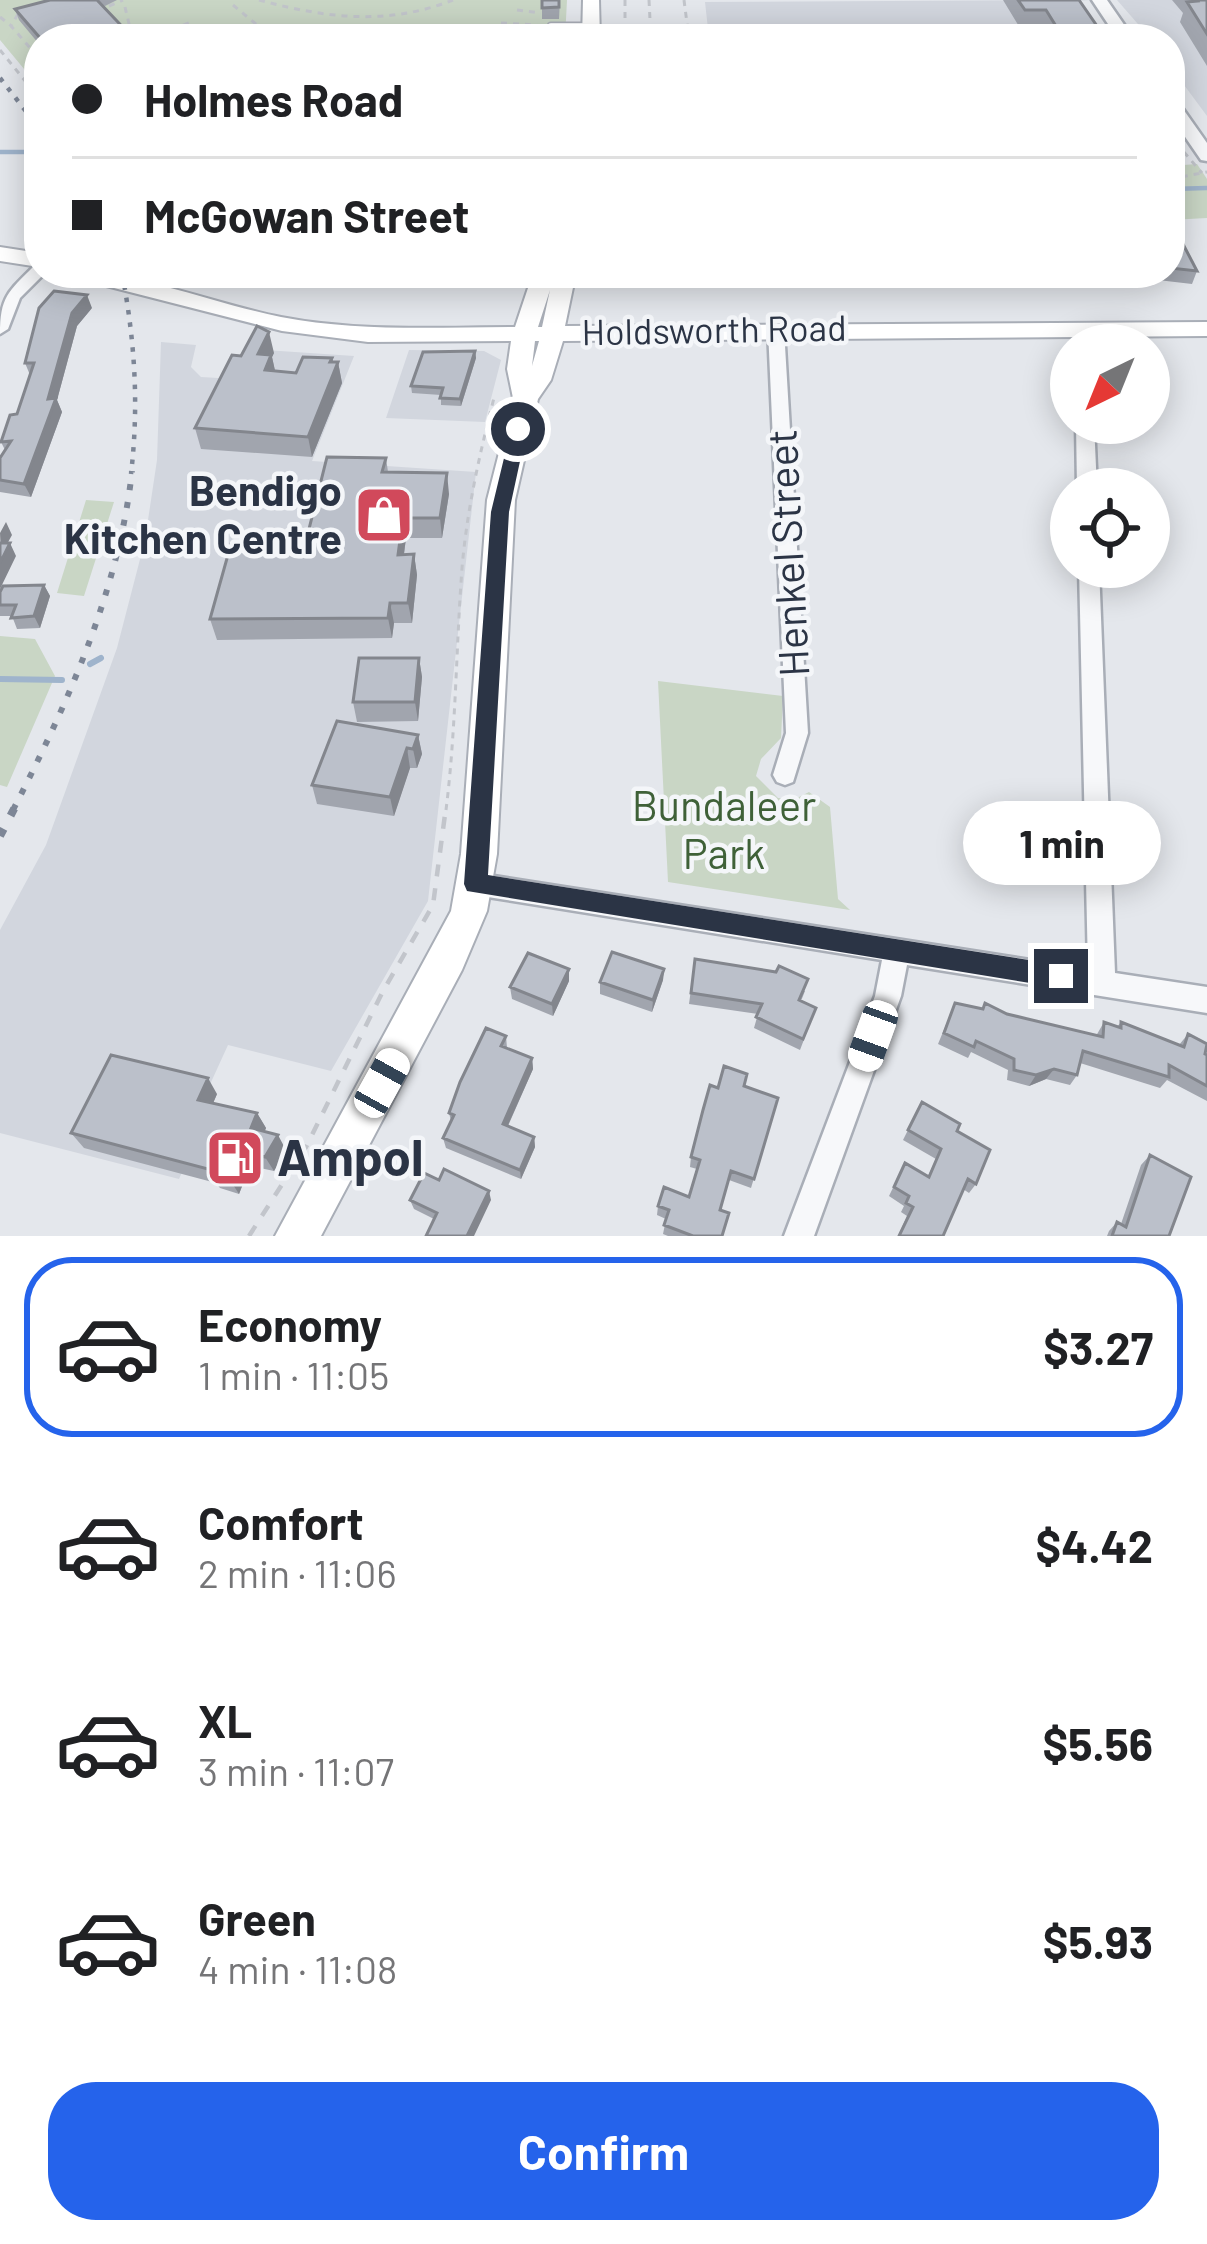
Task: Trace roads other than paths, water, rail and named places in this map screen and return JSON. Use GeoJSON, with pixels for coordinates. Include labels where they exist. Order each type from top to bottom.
{"type":"FeatureCollection","features":[{"type":"Feature","properties":{"kind":"main road","name":"Holdsworth Road"},"geometry":{"type":"LineString","coordinates":[[140,288],[343,333],[776,329],[1050,336]]}},
{"type":"Feature","properties":{"kind":"main road","name":"Holdsworth Road"},"geometry":{"type":"LineString","coordinates":[[158,288],[224,310]]}},
{"type":"Feature","properties":{"kind":"main road"},"geometry":{"type":"LineString","coordinates":[[297,1236],[449,958],[476,884],[501,500],[526,398],[539,380],[543,288]]}},
{"type":"Feature","properties":{"kind":"main road"},"geometry":{"type":"LineString","coordinates":[[540,333],[559,288]]}},
{"type":"Feature","properties":{"kind":"main road","name":"Holdsworth Road"},"geometry":{"type":"LineString","coordinates":[[1170,331],[1207,329]]}},
{"type":"Feature","properties":{"kind":"street"},"geometry":{"type":"LineString","coordinates":[[1185,124],[1207,156]]}},
{"type":"Feature","properties":{"kind":"street"},"geometry":{"type":"LineString","coordinates":[[0,329],[13,296],[24,285]]}},
{"type":"Feature","properties":{"kind":"street","name":"Henkel Street"},"geometry":{"type":"LineString","coordinates":[[776,329],[797,733],[785,775]]}},
{"type":"Feature","properties":{"kind":"street"},"geometry":{"type":"LineString","coordinates":[[1090,588],[1102,983]]}},
{"type":"Feature","properties":{"kind":"street"},"geometry":{"type":"LineString","coordinates":[[476,884],[1207,1000]]}},
{"type":"Feature","properties":{"kind":"street"},"geometry":{"type":"LineString","coordinates":[[799,1236],[888,996],[897,951]]}},
{"type":"Feature","properties":{"kind":"waterway"},"geometry":{"type":"LineString","coordinates":[[0,152],[24,152]]}},
{"type":"Feature","properties":{"kind":"waterway"},"geometry":{"type":"LineString","coordinates":[[1185,189],[1207,188]]}},
{"type":"Feature","properties":{"kind":"waterway"},"geometry":{"type":"LineString","coordinates":[[90,664],[101,658]]}},
{"type":"Feature","properties":{"kind":"waterway"},"geometry":{"type":"LineString","coordinates":[[0,679],[62,680]]}},
{"type":"Feature","properties":{"kind":"railway"},"geometry":{"type":"LineString","coordinates":[[0,78],[24,109]]}},
{"type":"Feature","properties":{"kind":"railway"},"geometry":{"type":"LineString","coordinates":[[124,288],[134,374],[131,474]]}},
{"type":"Feature","properties":{"kind":"railway"},"geometry":{"type":"LineString","coordinates":[[13,810],[88,646],[116,559],[132,471]]}},
{"type":"Feature","properties":{"kind":"railway"},"geometry":{"type":"LineString","coordinates":[[0,836],[15,807]]}},
{"type":"Feature","properties":{"kind":"place","name":"Bendigo Kitchen Centre"},"geometry":{"type":"Point","coordinates":[384,515]}},
{"type":"Feature","properties":{"kind":"place","name":"Ampol"},"geometry":{"type":"Point","coordinates":[235,1158]}},
{"type":"Feature","properties":{"kind":"park label","name":"Bundaleer Park"},"geometry":{"type":"Point","coordinates":[724,830]}}]}
